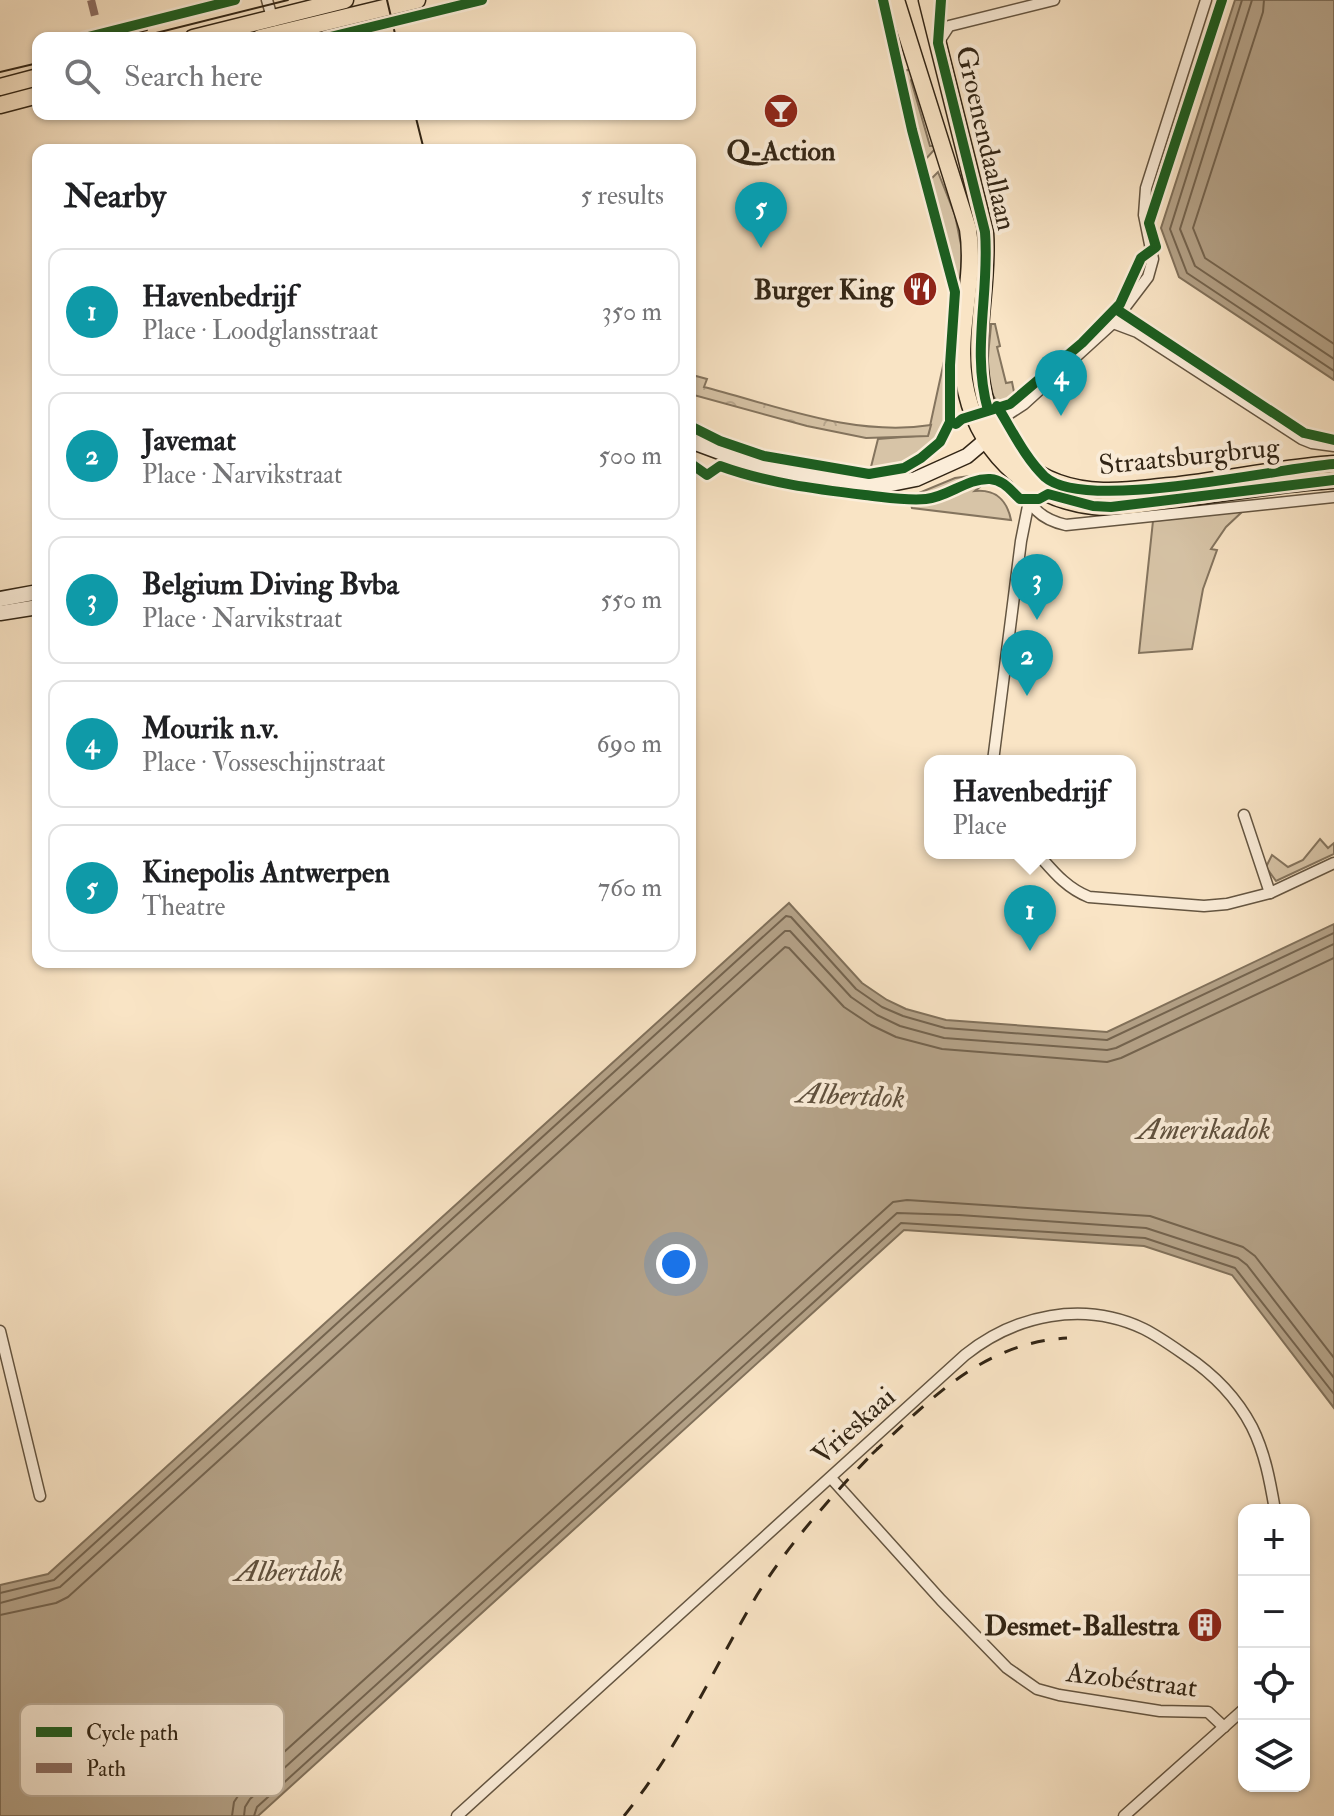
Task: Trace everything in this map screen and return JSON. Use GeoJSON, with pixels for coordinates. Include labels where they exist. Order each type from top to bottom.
{"type":"FeatureCollection","features":[{"type":"Feature","properties":{"kind":"main road"},"geometry":{"type":"LineString","coordinates":[[217,32],[345,0]]}},
{"type":"Feature","properties":{"kind":"main road"},"geometry":{"type":"LineString","coordinates":[[269,19],[417,0]]}},
{"type":"Feature","properties":{"kind":"main road","name":"Groenendaallaan"},"geometry":{"type":"LineString","coordinates":[[896,0],[968,229],[971,267],[962,364],[969,403],[990,435]]}},
{"type":"Feature","properties":{"kind":"main road","name":"Groenendaallaan"},"geometry":{"type":"LineString","coordinates":[[927,0],[985,232],[980,368],[990,435]]}},
{"type":"Feature","properties":{"kind":"main road"},"geometry":{"type":"LineString","coordinates":[[0,87],[32,79]]}},
{"type":"Feature","properties":{"kind":"main road"},"geometry":{"type":"LineString","coordinates":[[0,105],[32,97]]}},
{"type":"Feature","properties":{"kind":"main road","name":"Straatsburgbrug"},"geometry":{"type":"LineString","coordinates":[[990,435],[1000,461],[1016,476],[1093,506],[1111,507],[1334,480]]}},
{"type":"Feature","properties":{"kind":"main road","name":"Straatsburgbrug"},"geometry":{"type":"LineString","coordinates":[[990,435],[1047,486],[1079,489],[1123,491],[1334,464]]}},
{"type":"Feature","properties":{"kind":"street"},"geometry":{"type":"LineString","coordinates":[[938,43],[949,26],[1054,0]]}},
{"type":"Feature","properties":{"kind":"street"},"geometry":{"type":"LineString","coordinates":[[696,443],[760,467],[869,486],[902,483],[928,474],[967,443],[990,435],[1004,417],[1024,404],[1113,323],[1151,271],[1153,259],[1144,215],[1146,188],[1206,0]]}},
{"type":"Feature","properties":{"kind":"street"},"geometry":{"type":"LineString","coordinates":[[1113,323],[1137,332],[1302,439],[1334,446]]}},
{"type":"Feature","properties":{"kind":"street"},"geometry":{"type":"LineString","coordinates":[[994,755],[1028,506],[1016,476]]}},
{"type":"Feature","properties":{"kind":"street"},"geometry":{"type":"LineString","coordinates":[[1028,506],[1066,525],[1334,497]]}},
{"type":"Feature","properties":{"kind":"street"},"geometry":{"type":"LineString","coordinates":[[0,599],[32,593]]}},
{"type":"Feature","properties":{"kind":"street"},"geometry":{"type":"LineString","coordinates":[[0,613],[32,608]]}},
{"type":"Feature","properties":{"kind":"street"},"geometry":{"type":"LineString","coordinates":[[1244,815],[1270,893]]}},
{"type":"Feature","properties":{"kind":"street"},"geometry":{"type":"LineString","coordinates":[[1043,859],[1074,891],[1104,900],[1204,906],[1227,904],[1270,893],[1334,863]]}},
{"type":"Feature","properties":{"kind":"street","name":"Vrieskaai"},"geometry":{"type":"LineString","coordinates":[[457,1816],[987,1338],[1011,1326],[1038,1318],[1089,1314],[1116,1319],[1144,1329],[1194,1361],[1214,1377],[1251,1425],[1267,1468],[1274,1504]]}},
{"type":"Feature","properties":{"kind":"street"},"geometry":{"type":"LineString","coordinates":[[0,1331],[40,1496]]}},
{"type":"Feature","properties":{"kind":"street","name":"Azobéstraat"},"geometry":{"type":"LineString","coordinates":[[831,1478],[1007,1668],[1037,1689],[1160,1711],[1208,1712],[1224,1727]]}},
{"type":"Feature","properties":{"kind":"street"},"geometry":{"type":"LineString","coordinates":[[1124,1816],[1238,1714]]}},
{"type":"Feature","properties":{"kind":"green space"},"geometry":{"type":"Polygon","coordinates":[[[1215,0],[1226,0],[1157,213],[1150,211],[1218,1],[1215,0]]]}},
{"type":"Feature","properties":{"kind":"green space"},"geometry":{"type":"Polygon","coordinates":[[[911,69],[911,80],[930,146],[935,149],[924,161],[901,72],[911,69]]]}},
{"type":"Feature","properties":{"kind":"green space"},"geometry":{"type":"Polygon","coordinates":[[[938,172],[955,215],[962,250],[959,301],[929,181],[938,172]]]}},
{"type":"Feature","properties":{"kind":"green space"},"geometry":{"type":"Polygon","coordinates":[[[991,324],[995,324],[1006,383],[1012,382],[1015,397],[1002,405],[990,390],[988,379],[991,324]]]}},
{"type":"Feature","properties":{"kind":"green space"},"geometry":{"type":"Polygon","coordinates":[[[948,343],[945,423],[940,434],[915,459],[893,468],[870,471],[878,439],[928,435],[948,343]]]}},
{"type":"Feature","properties":{"kind":"green space"},"geometry":{"type":"Polygon","coordinates":[[[696,376],[707,379],[704,387],[816,418],[873,427],[931,425],[928,436],[866,438],[807,426],[696,396],[696,376]]]}},
{"type":"Feature","properties":{"kind":"green space"},"geometry":{"type":"Polygon","coordinates":[[[984,474],[987,481],[975,491],[999,497],[1011,520],[912,508],[909,497],[955,478],[984,474]]]}},
{"type":"Feature","properties":{"kind":"green space"},"geometry":{"type":"Polygon","coordinates":[[[1243,511],[1226,527],[1211,549],[1217,550],[1203,589],[1192,649],[1139,653],[1153,521],[1243,511]]]}},
{"type":"Feature","properties":{"kind":"green space"},"geometry":{"type":"Polygon","coordinates":[[[1320,839],[1328,848],[1334,843],[1334,854],[1276,881],[1266,867],[1272,855],[1288,867],[1303,860],[1320,839]]]}},
{"type":"Feature","properties":{"kind":"water"},"geometry":{"type":"Polygon","coordinates":[[[1235,0],[1334,0],[1334,380],[1179,277],[1161,228],[1235,0]]]}},
{"type":"Feature","properties":{"kind":"water","name":"Albertdok"},"geometry":{"type":"Polygon","coordinates":[[[789,903],[862,983],[906,1009],[946,1020],[1107,1032],[1334,924],[1334,1408],[1232,1275],[1144,1246],[904,1230],[284,1792],[284,1704],[20,1704],[20,1796],[280,1796],[258,1816],[0,1816],[0,1585],[48,1574],[789,903]]]}},
{"type":"Feature","properties":{"kind":"tram line"},"geometry":{"type":"LineString","coordinates":[[160,32],[288,0]]}},
{"type":"Feature","properties":{"kind":"tram line"},"geometry":{"type":"LineString","coordinates":[[387,0],[395,32]]}},
{"type":"Feature","properties":{"kind":"tram line"},"geometry":{"type":"LineString","coordinates":[[139,32],[147,30]]}},
{"type":"Feature","properties":{"kind":"tram line"},"geometry":{"type":"LineString","coordinates":[[0,72],[32,64]]}},
{"type":"Feature","properties":{"kind":"tram line"},"geometry":{"type":"LineString","coordinates":[[416,120],[422,144]]}},
{"type":"Feature","properties":{"kind":"railway"},"geometry":{"type":"LineString","coordinates":[[872,1454],[937,1394],[984,1362],[1009,1350],[1067,1338]]}},
{"type":"Feature","properties":{"kind":"railway"},"geometry":{"type":"LineString","coordinates":[[624,1816],[679,1736],[770,1575],[814,1518],[878,1448]]}},
{"type":"Feature","properties":{"kind":"marked path"},"geometry":{"type":"LineString","coordinates":[[91,0],[95,16]]}},
{"type":"Feature","properties":{"kind":"cycle path"},"geometry":{"type":"LineString","coordinates":[[108,32],[235,0]]}},
{"type":"Feature","properties":{"kind":"cycle path"},"geometry":{"type":"LineString","coordinates":[[351,32],[482,0]]}},
{"type":"Feature","properties":{"kind":"cycle path"},"geometry":{"type":"LineString","coordinates":[[696,429],[764,456],[869,474],[904,468],[921,458],[940,442],[950,422],[955,292],[912,130],[883,0]]}},
{"type":"Feature","properties":{"kind":"cycle path"},"geometry":{"type":"LineString","coordinates":[[941,0],[938,43],[985,232],[981,366],[988,410]]}},
{"type":"Feature","properties":{"kind":"cycle path"},"geometry":{"type":"LineString","coordinates":[[956,424],[962,419],[1010,404],[1082,343],[1120,304],[1141,258],[1156,247],[1149,223],[1222,0]]}},
{"type":"Feature","properties":{"kind":"cycle path"},"geometry":{"type":"LineString","coordinates":[[1116,309],[1304,433],[1334,440]]}},
{"type":"Feature","properties":{"kind":"cycle path"},"geometry":{"type":"LineString","coordinates":[[997,406],[1038,469],[1045,477],[1067,487],[1099,491],[1139,490],[1334,464]]}},
{"type":"Feature","properties":{"kind":"cycle path"},"geometry":{"type":"LineString","coordinates":[[696,467],[707,475],[720,466],[791,485],[903,499],[934,498],[973,481],[990,479],[1003,484],[1020,499],[1039,499],[1048,494],[1093,506],[1111,507],[1334,480]]}},
{"type":"Feature","properties":{"kind":"place","name":"Q-Action"},"geometry":{"type":"Point","coordinates":[781,111]}},
{"type":"Feature","properties":{"kind":"place","name":"Kinepolis Antwerpen"},"geometry":{"type":"Point","coordinates":[761,248]}},
{"type":"Feature","properties":{"kind":"place","name":"Burger King"},"geometry":{"type":"Point","coordinates":[920,289]}},
{"type":"Feature","properties":{"kind":"place","name":"Mourik n.v."},"geometry":{"type":"Point","coordinates":[1061,416]}},
{"type":"Feature","properties":{"kind":"place","name":"Belgium Diving Bvba"},"geometry":{"type":"Point","coordinates":[1037,620]}},
{"type":"Feature","properties":{"kind":"place","name":"Javemat"},"geometry":{"type":"Point","coordinates":[1027,696]}},
{"type":"Feature","properties":{"kind":"place","name":"Havenbedrijf"},"geometry":{"type":"Point","coordinates":[1030,951]}},
{"type":"Feature","properties":{"kind":"place","name":"Desmet-Ballestra"},"geometry":{"type":"Point","coordinates":[1205,1625]}},
{"type":"Feature","properties":{"kind":"water label","name":"Amerikadok"},"geometry":{"type":"Point","coordinates":[1204,1129]}}]}
